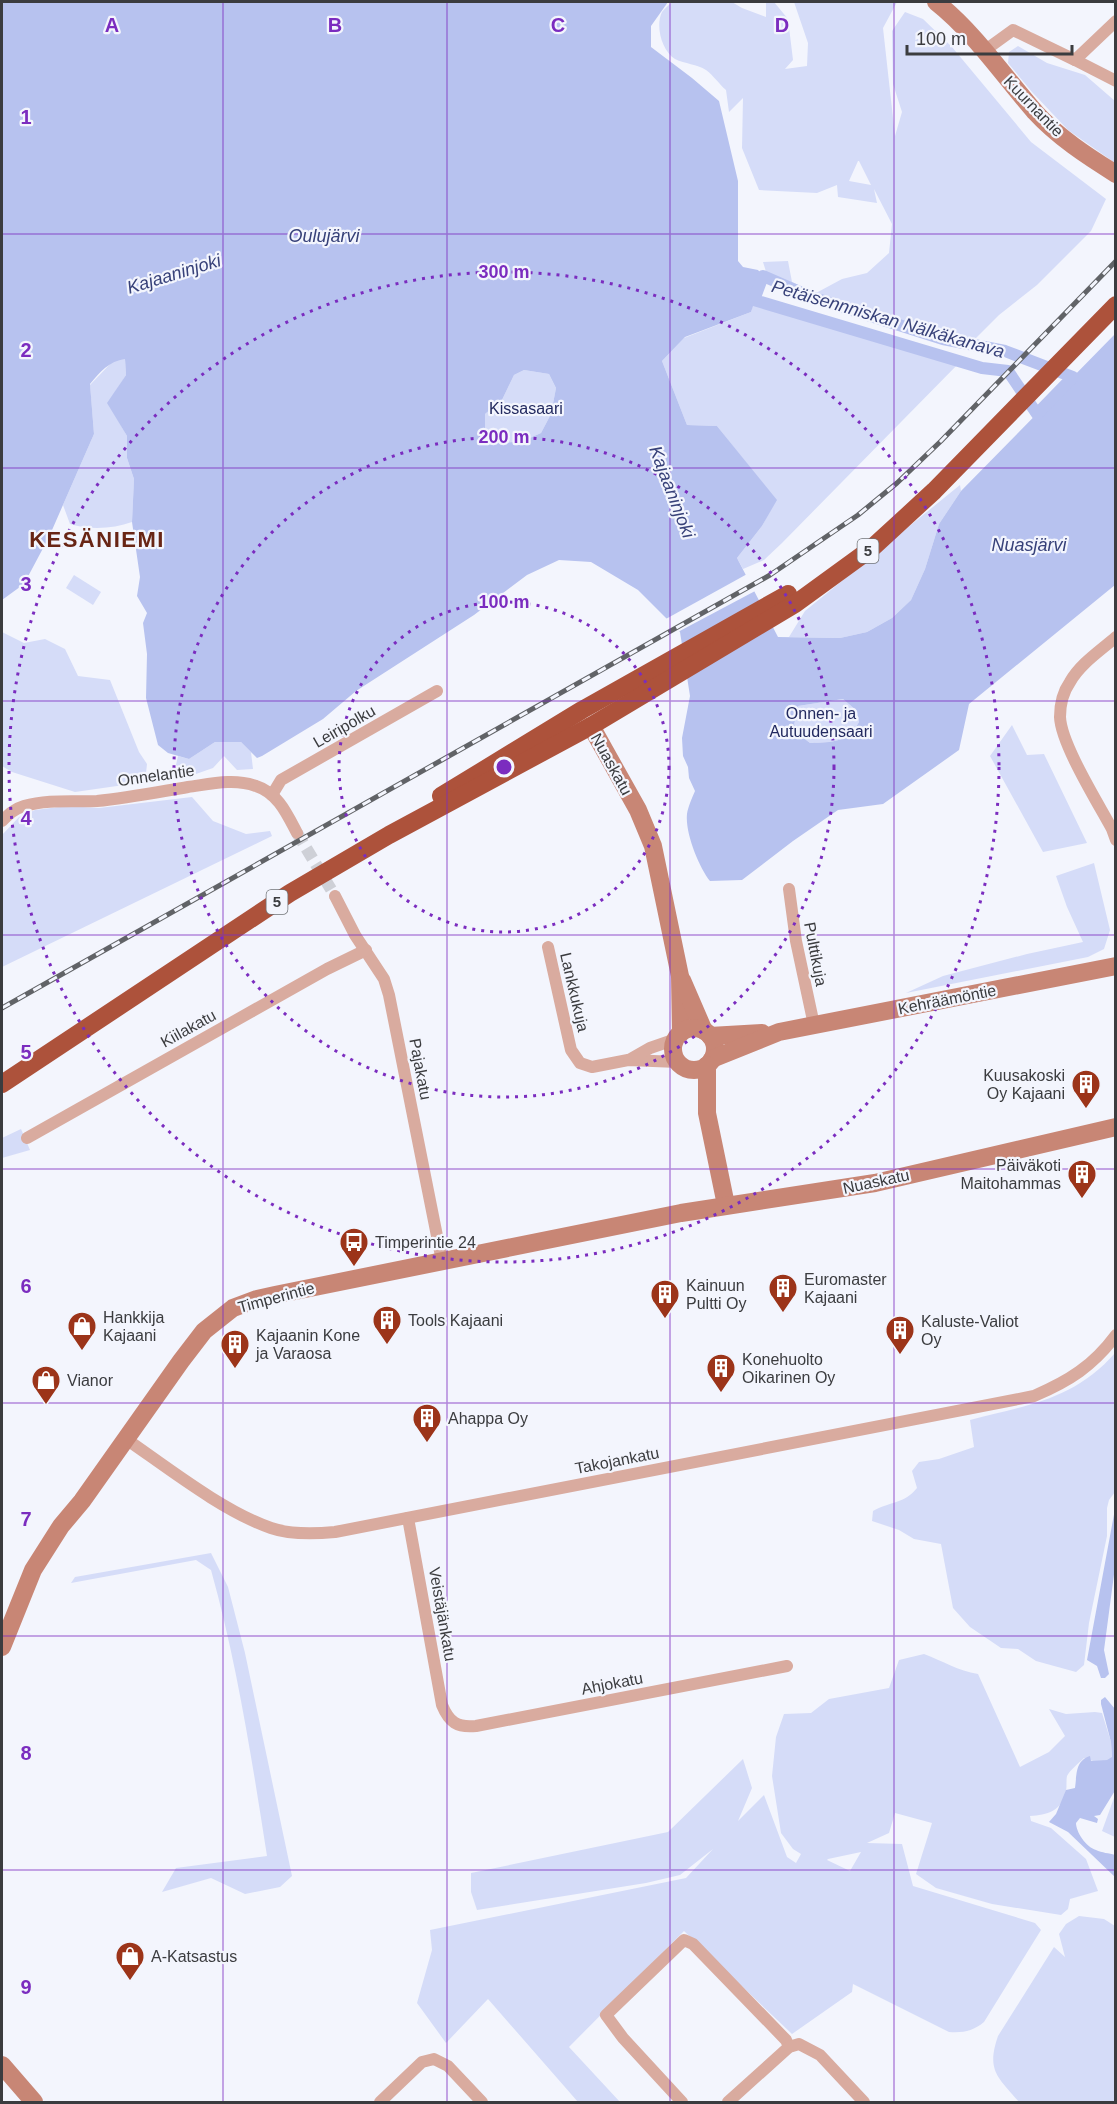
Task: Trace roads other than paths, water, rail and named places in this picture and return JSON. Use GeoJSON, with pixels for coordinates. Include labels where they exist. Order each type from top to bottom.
{"type":"FeatureCollection","features":[{"type":"Feature","properties":{"kind":"highway","name":"5"},"geometry":{"type":"LineString","coordinates":[[389,835],[445,793],[582,710],[658,676],[792,599],[934,491],[1116,305]]}},
{"type":"Feature","properties":{"kind":"highway","name":"5"},"geometry":{"type":"LineString","coordinates":[[2,1083],[290,893],[389,835],[591,726],[658,676]]}},
{"type":"Feature","properties":{"kind":"street","name":"Kuurnantie"},"geometry":{"type":"LineString","coordinates":[[936,2],[984,51],[1037,114],[1090,159],[1116,174]]}},
{"type":"Feature","properties":{"kind":"street"},"geometry":{"type":"LineString","coordinates":[[1075,60],[1116,21]]}},
{"type":"Feature","properties":{"kind":"street"},"geometry":{"type":"LineString","coordinates":[[984,51],[1013,30],[1116,81]]}},
{"type":"Feature","properties":{"kind":"street"},"geometry":{"type":"LineString","coordinates":[[1116,637],[1069,682],[1062,699],[1060,717],[1071,750],[1116,840]]}},
{"type":"Feature","properties":{"kind":"street","name":"Leiripolku"},"geometry":{"type":"LineString","coordinates":[[272,795],[281,780],[437,691]]}},
{"type":"Feature","properties":{"kind":"street"},"geometry":{"type":"LineString","coordinates":[[582,710],[591,726]]}},
{"type":"Feature","properties":{"kind":"street","name":"Nuaskatu"},"geometry":{"type":"LineString","coordinates":[[591,726],[638,810],[653,846],[680,976],[707,1033]]}},
{"type":"Feature","properties":{"kind":"street","name":"Onnelantie"},"geometry":{"type":"LineString","coordinates":[[2,821],[12,811],[53,801],[97,801],[218,783],[238,782],[257,786],[272,795]]}},
{"type":"Feature","properties":{"kind":"street"},"geometry":{"type":"LineString","coordinates":[[272,795],[283,806],[297,833]]}},
{"type":"Feature","properties":{"kind":"street","name":"Pulttikuja"},"geometry":{"type":"LineString","coordinates":[[789,889],[796,942],[814,1025]]}},
{"type":"Feature","properties":{"kind":"street","name":"Pajakatu"},"geometry":{"type":"LineString","coordinates":[[335,896],[355,935],[384,979],[390,995],[442,1261]]}},
{"type":"Feature","properties":{"kind":"street","name":"Lankkukuja"},"geometry":{"type":"LineString","coordinates":[[548,947],[571,1050],[580,1063],[592,1067],[628,1060],[681,1064]]}},
{"type":"Feature","properties":{"kind":"street","name":"Kiilakatu"},"geometry":{"type":"LineString","coordinates":[[27,1138],[316,975],[366,950]]}},
{"type":"Feature","properties":{"kind":"street","name":"Kehräämöntie"},"geometry":{"type":"LineString","coordinates":[[707,1033],[779,1032],[1116,966]]}},
{"type":"Feature","properties":{"kind":"street","name":"Nuaskatu"},"geometry":{"type":"LineString","coordinates":[[678,1036],[680,976]]}},
{"type":"Feature","properties":{"kind":"street"},"geometry":{"type":"LineString","coordinates":[[707,1113],[674,1051],[678,1036],[692,1028],[707,1033],[715,1047],[710,1062],[707,1113],[726,1205]]}},
{"type":"Feature","properties":{"kind":"street","name":"Kehräämöntie"},"geometry":{"type":"LineString","coordinates":[[710,1062],[779,1032]]}},
{"type":"Feature","properties":{"kind":"street","name":"Lankkukuja"},"geometry":{"type":"LineString","coordinates":[[628,1060],[678,1036]]}},
{"type":"Feature","properties":{"kind":"street"},"geometry":{"type":"LineString","coordinates":[[681,1064],[696,1069],[710,1062]]}},
{"type":"Feature","properties":{"kind":"street","name":"Nuaskatu"},"geometry":{"type":"LineString","coordinates":[[726,1205],[875,1183],[1115,1129]]}},
{"type":"Feature","properties":{"kind":"street","name":"Timperintie"},"geometry":{"type":"LineString","coordinates":[[2,1647],[33,1570],[61,1526],[82,1501],[177,1365],[204,1331],[233,1308],[257,1299],[726,1205]]}},
{"type":"Feature","properties":{"kind":"street","name":"Takojankatu"},"geometry":{"type":"LineString","coordinates":[[126,1439],[211,1496],[250,1519],[273,1528],[315,1534],[335,1532],[1034,1396],[1064,1383],[1091,1363],[1116,1335]]}},
{"type":"Feature","properties":{"kind":"street","name":"Veistäjänkatu"},"geometry":{"type":"LineString","coordinates":[[408,1518],[442,1705],[447,1716]]}},
{"type":"Feature","properties":{"kind":"street","name":"Ahjokatu"},"geometry":{"type":"LineString","coordinates":[[447,1716],[451,1722],[459,1726],[476,1726],[787,1666]]}},
{"type":"Feature","properties":{"kind":"street"},"geometry":{"type":"LineString","coordinates":[[682,2103],[623,2038],[606,2015],[684,1940],[693,1944],[786,2040],[820,2055],[864,2103]]}},
{"type":"Feature","properties":{"kind":"street"},"geometry":{"type":"LineString","coordinates":[[728,2103],[794,2045]]}},
{"type":"Feature","properties":{"kind":"street"},"geometry":{"type":"LineString","coordinates":[[380,2103],[422,2062],[434,2059],[448,2066],[482,2103]]}},
{"type":"Feature","properties":{"kind":"street"},"geometry":{"type":"LineString","coordinates":[[2,2065],[34,2103]]}},
{"type":"Feature","properties":{"kind":"water","name":"Oulujärvi"},"geometry":{"type":"Polygon","coordinates":[[[2,2],[668,2],[651,26],[651,47],[719,101],[738,181],[738,261],[743,267],[758,270],[763,276],[751,312],[685,337],[662,361],[687,425],[717,426],[777,500],[762,526],[737,558],[778,637],[840,638],[867,632],[892,618],[911,600],[925,569],[939,524],[961,491],[1115,334],[1115,585],[969,704],[959,750],[883,804],[838,810],[742,880],[710,881],[697,859],[690,840],[687,814],[695,791],[683,756],[682,738],[690,696],[680,632],[638,590],[591,562],[559,560],[527,575],[474,615],[356,691],[323,719],[262,756],[257,758],[241,742],[215,742],[189,759],[168,753],[158,745],[146,698],[147,654],[143,623],[147,613],[137,596],[140,577],[132,522],[134,479],[127,458],[127,436],[107,403],[126,375],[125,359],[101,371],[90,384],[94,434],[49,537],[24,584],[2,600],[2,2]],[[524,370],[514,375],[502,400],[485,414],[485,433],[503,443],[523,441],[541,433],[551,414],[556,388],[549,374],[524,370]],[[843,699],[798,706],[794,724],[801,736],[810,743],[818,743],[839,740],[850,734],[859,722],[857,711],[843,699]]]}},
{"type":"Feature","properties":{"kind":"water"},"geometry":{"type":"Polygon","coordinates":[[[1115,1509],[1115,1567],[1104,1650],[1109,1674],[1101,1678],[1097,1666],[1087,1660],[1115,1509]]]}},
{"type":"Feature","properties":{"kind":"water"},"geometry":{"type":"Polygon","coordinates":[[[1105,1697],[1115,1709],[1116,1789],[1100,1815],[1094,1816],[1098,1819],[1097,1823],[1080,1818],[1076,1827],[1089,1846],[1115,1855],[1115,1877],[1068,1832],[1049,1822],[1056,1814],[1066,1790],[1075,1788],[1079,1765],[1082,1761],[1090,1756],[1091,1761],[1107,1760],[1112,1757],[1111,1742],[1101,1704],[1101,1700],[1105,1697]]]}},
{"type":"Feature","properties":{"kind":"waterway","name":"Petäisennniskan Nälkäkanava"},"geometry":{"type":"LineString","coordinates":[[763,276],[811,297],[943,339],[1005,351],[1073,377],[1037,414],[1008,371],[982,368],[754,300],[763,276]]}},
{"type":"Feature","properties":{"kind":"tunnel"},"geometry":{"type":"LineString","coordinates":[[297,833],[335,896]]}},
{"type":"Feature","properties":{"kind":"railway"},"geometry":{"type":"LineString","coordinates":[[2,1008],[770,575],[858,515],[897,483],[941,441],[1116,261]]}},
{"type":"Feature","properties":{"kind":"place","name":"Kuusakoski Oy Kajaani"},"geometry":{"type":"Point","coordinates":[1086,1110]}},
{"type":"Feature","properties":{"kind":"place","name":"Päiväkoti Maitohammas"},"geometry":{"type":"Point","coordinates":[1082,1200]}},
{"type":"Feature","properties":{"kind":"place","name":"Timperintie 24"},"geometry":{"type":"Point","coordinates":[354,1268]}},
{"type":"Feature","properties":{"kind":"place","name":"Euromaster Kajaani"},"geometry":{"type":"Point","coordinates":[783,1314]}},
{"type":"Feature","properties":{"kind":"place","name":"Kainuun Pultti Oy"},"geometry":{"type":"Point","coordinates":[665,1320]}},
{"type":"Feature","properties":{"kind":"place","name":"Tools Kajaani"},"geometry":{"type":"Point","coordinates":[387,1346]}},
{"type":"Feature","properties":{"kind":"place","name":"Hankkija Kajaani"},"geometry":{"type":"Point","coordinates":[82,1352]}},
{"type":"Feature","properties":{"kind":"place","name":"Kaluste-Valiot Oy"},"geometry":{"type":"Point","coordinates":[900,1356]}},
{"type":"Feature","properties":{"kind":"place","name":"Kajaanin Kone ja Varaosa"},"geometry":{"type":"Point","coordinates":[235,1370]}},
{"type":"Feature","properties":{"kind":"place","name":"Konehuolto Oikarinen Oy"},"geometry":{"type":"Point","coordinates":[721,1394]}},
{"type":"Feature","properties":{"kind":"place","name":"Vianor"},"geometry":{"type":"Point","coordinates":[46,1406]}},
{"type":"Feature","properties":{"kind":"place","name":"Ahappa Oy"},"geometry":{"type":"Point","coordinates":[427,1444]}},
{"type":"Feature","properties":{"kind":"place","name":"A-Katsastus"},"geometry":{"type":"Point","coordinates":[130,1982]}},
{"type":"Feature","properties":{"kind":"district","name":"KESÄNIEMI"},"geometry":{"type":"Point","coordinates":[97,539]}},
{"type":"Feature","properties":{"kind":"water label","name":"Kajaaninjoki"},"geometry":{"type":"Point","coordinates":[174,274]}},
{"type":"Feature","properties":{"kind":"water label","name":"Kajaaninjoki"},"geometry":{"type":"Point","coordinates":[672,492]}},
{"type":"Feature","properties":{"kind":"water label","name":"Nuasjärvi"},"geometry":{"type":"Point","coordinates":[1029,545]}},
{"type":"Feature","properties":{"kind":"park label","name":"Kissasaari"},"geometry":{"type":"Point","coordinates":[526,408]}},
{"type":"Feature","properties":{"kind":"park label","name":"Onnen- ja Autuudensaari"},"geometry":{"type":"Point","coordinates":[821,722]}}]}
